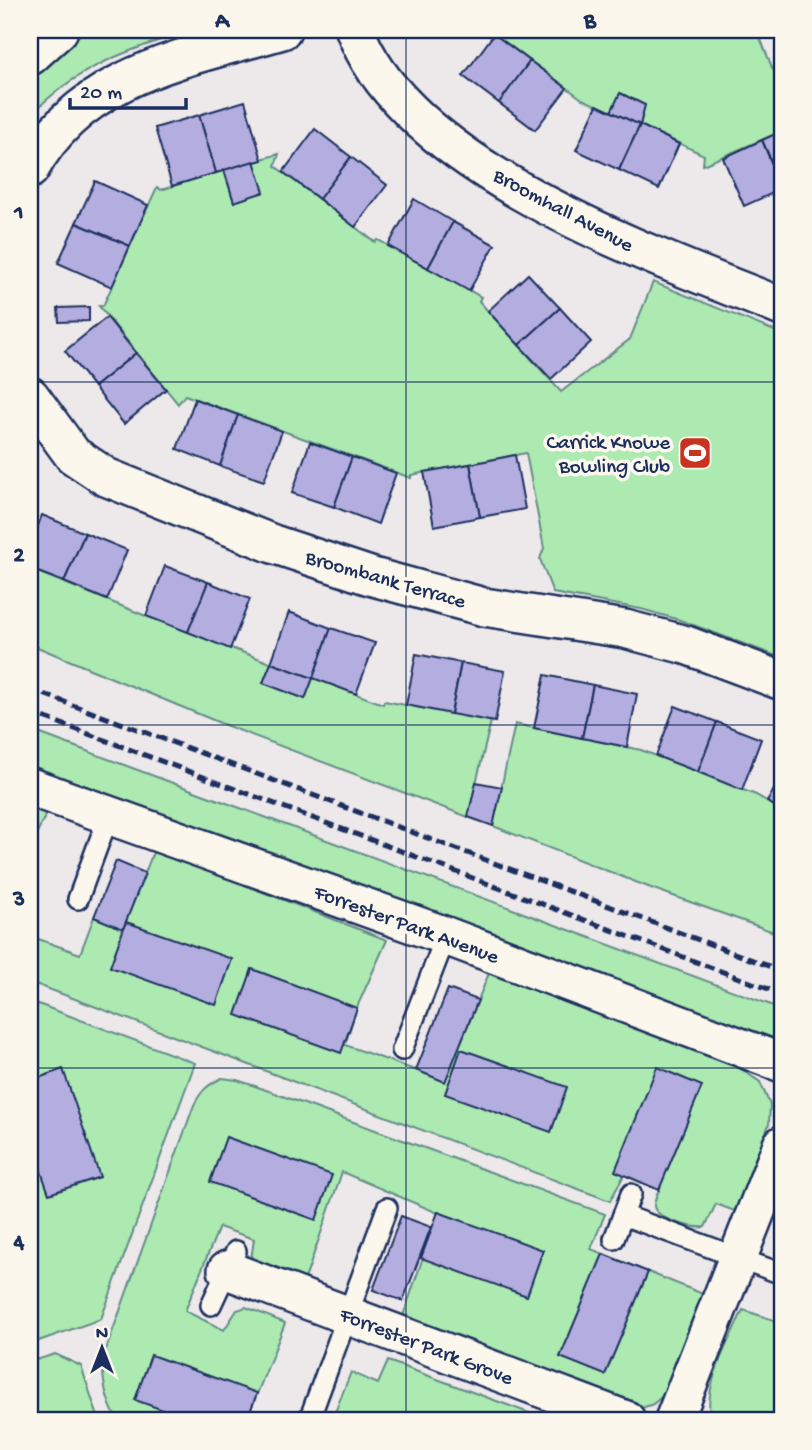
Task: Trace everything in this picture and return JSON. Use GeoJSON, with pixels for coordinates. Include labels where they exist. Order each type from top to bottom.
{"type":"FeatureCollection","features":[{"type":"Feature","properties":{"kind":"street"},"geometry":{"type":"LineString","coordinates":[[30,56],[59,30]]}},
{"type":"Feature","properties":{"kind":"street"},"geometry":{"type":"LineString","coordinates":[[30,169],[47,141],[74,113],[96,96],[129,77],[156,66],[282,30]]}},
{"type":"Feature","properties":{"kind":"street","name":"Broomhall Avenue"},"geometry":{"type":"LineString","coordinates":[[355,30],[372,65],[410,111],[460,152],[531,197],[570,217],[662,259],[782,307]]}},
{"type":"Feature","properties":{"kind":"street","name":"Broombank Terrace"},"geometry":{"type":"LineString","coordinates":[[30,396],[73,455],[106,477],[273,544],[373,577],[484,607],[581,621],[673,642],[710,653],[782,681]]}},
{"type":"Feature","properties":{"kind":"street","name":"Forrester Park Avenue"},"geometry":{"type":"LineString","coordinates":[[30,787],[446,936],[782,1063]]}},
{"type":"Feature","properties":{"kind":"street"},"geometry":{"type":"LineString","coordinates":[[674,1420],[782,1145]]}},
{"type":"Feature","properties":{"kind":"street","name":"Forrester Park Grove"},"geometry":{"type":"LineString","coordinates":[[232,1261],[347,1315],[626,1420]]}},
{"type":"Feature","properties":{"kind":"lane"},"geometry":{"type":"LineString","coordinates":[[78,899],[109,816]]}},
{"type":"Feature","properties":{"kind":"lane"},"geometry":{"type":"LineString","coordinates":[[402,1050],[446,936]]}},
{"type":"Feature","properties":{"kind":"lane"},"geometry":{"type":"LineString","coordinates":[[614,1240],[631,1194]]}},
{"type":"Feature","properties":{"kind":"lane"},"geometry":{"type":"LineString","coordinates":[[309,1420],[387,1208]]}},
{"type":"Feature","properties":{"kind":"lane"},"geometry":{"type":"LineString","coordinates":[[623,1215],[782,1274]]}},
{"type":"Feature","properties":{"kind":"lane"},"geometry":{"type":"LineString","coordinates":[[211,1305],[232,1261]]}},
{"type":"Feature","properties":{"kind":"green space"},"geometry":{"type":"Polygon","coordinates":[[[85,30],[190,30],[124,53],[85,72],[66,84],[30,116],[30,80],[85,30]]]}},
{"type":"Feature","properties":{"kind":"green space"},"geometry":{"type":"Polygon","coordinates":[[[489,30],[757,30],[773,70],[782,72],[782,131],[703,165],[704,155],[640,125],[644,105],[621,93],[611,112],[582,99],[489,30]]]}},
{"type":"Feature","properties":{"kind":"green space"},"geometry":{"type":"Polygon","coordinates":[[[279,154],[275,166],[375,242],[378,240],[481,297],[479,301],[561,392],[630,339],[653,282],[782,334],[782,658],[680,620],[641,609],[553,593],[540,559],[544,548],[526,453],[411,475],[411,478],[185,395],[178,404],[99,306],[103,306],[157,187],[161,190],[224,170],[234,202],[263,192],[254,161],[279,154]]]}},
{"type":"Feature","properties":{"kind":"green space"},"geometry":{"type":"Polygon","coordinates":[[[30,569],[271,663],[263,683],[305,699],[313,678],[383,704],[384,701],[491,721],[468,817],[225,725],[30,644],[30,569]]]}},
{"type":"Feature","properties":{"kind":"green space"},"geometry":{"type":"Polygon","coordinates":[[[515,724],[641,750],[756,795],[782,810],[782,935],[651,888],[493,826],[515,724]]]}},
{"type":"Feature","properties":{"kind":"green space"},"geometry":{"type":"Polygon","coordinates":[[[30,730],[782,1009],[782,1041],[326,877],[30,765],[30,730]]]}},
{"type":"Feature","properties":{"kind":"green space"},"geometry":{"type":"Polygon","coordinates":[[[30,802],[49,808],[30,848],[30,802]]]}},
{"type":"Feature","properties":{"kind":"green space"},"geometry":{"type":"Polygon","coordinates":[[[154,850],[387,940],[357,1007],[345,1045],[445,1081],[489,973],[738,1067],[760,1082],[770,1105],[769,1124],[737,1212],[716,1204],[705,1227],[676,1222],[656,1211],[654,1204],[659,1190],[624,1175],[610,1201],[30,982],[30,936],[80,954],[94,917],[123,929],[154,850]]]}},
{"type":"Feature","properties":{"kind":"green space"},"geometry":{"type":"Polygon","coordinates":[[[30,1001],[195,1063],[101,1319],[30,1344],[30,1287],[38,1284],[30,1260],[30,1001]]]}},
{"type":"Feature","properties":{"kind":"green space"},"geometry":{"type":"Polygon","coordinates":[[[222,1078],[255,1086],[605,1214],[591,1249],[708,1296],[665,1394],[653,1404],[636,1410],[400,1325],[438,1213],[342,1172],[302,1288],[251,1260],[254,1239],[219,1227],[185,1311],[224,1330],[237,1310],[246,1307],[285,1323],[248,1417],[255,1420],[117,1420],[106,1390],[103,1358],[194,1105],[205,1089],[222,1078]]]}},
{"type":"Feature","properties":{"kind":"green space"},"geometry":{"type":"Polygon","coordinates":[[[743,1310],[777,1321],[782,1310],[782,1420],[711,1420],[709,1407],[713,1379],[743,1310]]]}},
{"type":"Feature","properties":{"kind":"green space"},"geometry":{"type":"Polygon","coordinates":[[[55,1354],[81,1366],[99,1420],[30,1420],[30,1362],[55,1354]]]}},
{"type":"Feature","properties":{"kind":"green space"},"geometry":{"type":"Polygon","coordinates":[[[388,1361],[548,1420],[332,1420],[351,1372],[378,1384],[388,1361]]]}},
{"type":"Feature","properties":{"kind":"building"},"geometry":{"type":"Polygon","coordinates":[[[494,34],[530,61],[499,103],[463,76],[494,34]]]}},
{"type":"Feature","properties":{"kind":"building"},"geometry":{"type":"Polygon","coordinates":[[[530,61],[567,88],[535,130],[499,103],[530,61]]]}},
{"type":"Feature","properties":{"kind":"building"},"geometry":{"type":"Polygon","coordinates":[[[620,93],[645,105],[640,125],[611,112],[620,93]]]}},
{"type":"Feature","properties":{"kind":"building"},"geometry":{"type":"Polygon","coordinates":[[[245,101],[262,160],[216,173],[199,115],[245,101]]]}},
{"type":"Feature","properties":{"kind":"building"},"geometry":{"type":"Polygon","coordinates":[[[597,105],[640,125],[619,170],[576,150],[597,105]]]}},
{"type":"Feature","properties":{"kind":"building"},"geometry":{"type":"Polygon","coordinates":[[[199,115],[216,173],[172,186],[155,128],[199,115]]]}},
{"type":"Feature","properties":{"kind":"building"},"geometry":{"type":"Polygon","coordinates":[[[640,125],[679,144],[659,189],[619,170],[640,125]]]}},
{"type":"Feature","properties":{"kind":"building"},"geometry":{"type":"Polygon","coordinates":[[[315,129],[351,157],[319,199],[283,172],[315,129]]]}},
{"type":"Feature","properties":{"kind":"building"},"geometry":{"type":"Polygon","coordinates":[[[782,131],[782,185],[762,140],[782,131]]]}},
{"type":"Feature","properties":{"kind":"building"},"geometry":{"type":"Polygon","coordinates":[[[762,140],[782,189],[744,206],[723,158],[762,140]]]}},
{"type":"Feature","properties":{"kind":"building"},"geometry":{"type":"Polygon","coordinates":[[[351,157],[387,185],[355,227],[319,199],[351,157]]]}},
{"type":"Feature","properties":{"kind":"building"},"geometry":{"type":"Polygon","coordinates":[[[254,161],[264,192],[234,202],[224,170],[254,161]]]}},
{"type":"Feature","properties":{"kind":"building"},"geometry":{"type":"Polygon","coordinates":[[[95,181],[148,205],[130,246],[76,223],[95,181]]]}},
{"type":"Feature","properties":{"kind":"building"},"geometry":{"type":"Polygon","coordinates":[[[414,199],[453,222],[428,268],[388,246],[414,199]]]}},
{"type":"Feature","properties":{"kind":"building"},"geometry":{"type":"Polygon","coordinates":[[[453,222],[495,245],[469,291],[428,268],[453,222]]]}},
{"type":"Feature","properties":{"kind":"building"},"geometry":{"type":"Polygon","coordinates":[[[76,223],[130,246],[112,287],[58,263],[76,223]]]}},
{"type":"Feature","properties":{"kind":"building"},"geometry":{"type":"Polygon","coordinates":[[[528,274],[560,308],[519,345],[488,311],[528,274]]]}},
{"type":"Feature","properties":{"kind":"building"},"geometry":{"type":"Polygon","coordinates":[[[89,307],[89,321],[59,322],[58,308],[89,307]]]}},
{"type":"Feature","properties":{"kind":"building"},"geometry":{"type":"Polygon","coordinates":[[[560,308],[591,342],[551,379],[519,345],[560,308]]]}},
{"type":"Feature","properties":{"kind":"building"},"geometry":{"type":"Polygon","coordinates":[[[107,317],[136,353],[94,387],[65,351],[107,317]]]}},
{"type":"Feature","properties":{"kind":"building"},"geometry":{"type":"Polygon","coordinates":[[[136,353],[166,389],[124,424],[94,387],[136,353]]]}},
{"type":"Feature","properties":{"kind":"building"},"geometry":{"type":"Polygon","coordinates":[[[195,399],[238,415],[220,466],[177,449],[195,399]]]}},
{"type":"Feature","properties":{"kind":"building"},"geometry":{"type":"Polygon","coordinates":[[[238,415],[282,431],[264,481],[220,466],[238,415]]]}},
{"type":"Feature","properties":{"kind":"building"},"geometry":{"type":"Polygon","coordinates":[[[310,442],[352,457],[334,507],[292,493],[310,442]]]}},
{"type":"Feature","properties":{"kind":"building"},"geometry":{"type":"Polygon","coordinates":[[[515,455],[525,509],[480,517],[470,464],[515,455]]]}},
{"type":"Feature","properties":{"kind":"building"},"geometry":{"type":"Polygon","coordinates":[[[352,457],[396,473],[378,524],[334,507],[352,457]]]}},
{"type":"Feature","properties":{"kind":"building"},"geometry":{"type":"Polygon","coordinates":[[[470,464],[480,517],[434,526],[424,472],[470,464]]]}},
{"type":"Feature","properties":{"kind":"building"},"geometry":{"type":"Polygon","coordinates":[[[42,515],[85,533],[64,582],[30,569],[30,547],[42,515]]]}},
{"type":"Feature","properties":{"kind":"building"},"geometry":{"type":"Polygon","coordinates":[[[85,533],[127,550],[107,600],[64,582],[85,533]]]}},
{"type":"Feature","properties":{"kind":"building"},"geometry":{"type":"Polygon","coordinates":[[[165,566],[208,582],[188,632],[146,616],[165,566]]]}},
{"type":"Feature","properties":{"kind":"building"},"geometry":{"type":"Polygon","coordinates":[[[208,582],[250,599],[230,649],[188,632],[208,582]]]}},
{"type":"Feature","properties":{"kind":"building"},"geometry":{"type":"Polygon","coordinates":[[[289,612],[331,628],[313,678],[271,663],[289,612]]]}},
{"type":"Feature","properties":{"kind":"building"},"geometry":{"type":"Polygon","coordinates":[[[331,628],[375,643],[356,694],[313,678],[331,628]]]}},
{"type":"Feature","properties":{"kind":"building"},"geometry":{"type":"Polygon","coordinates":[[[416,654],[461,663],[451,714],[406,705],[416,654]]]}},
{"type":"Feature","properties":{"kind":"building"},"geometry":{"type":"Polygon","coordinates":[[[271,663],[313,678],[305,699],[263,683],[271,663]]]}},
{"type":"Feature","properties":{"kind":"building"},"geometry":{"type":"Polygon","coordinates":[[[461,663],[505,671],[495,722],[451,714],[461,663]]]}},
{"type":"Feature","properties":{"kind":"building"},"geometry":{"type":"Polygon","coordinates":[[[545,675],[593,685],[582,738],[534,728],[545,675]]]}},
{"type":"Feature","properties":{"kind":"building"},"geometry":{"type":"Polygon","coordinates":[[[593,685],[637,694],[627,747],[582,738],[593,685]]]}},
{"type":"Feature","properties":{"kind":"building"},"geometry":{"type":"Polygon","coordinates":[[[675,706],[717,722],[698,772],[656,756],[675,706]]]}},
{"type":"Feature","properties":{"kind":"building"},"geometry":{"type":"Polygon","coordinates":[[[717,722],[761,739],[742,790],[698,772],[717,722]]]}},
{"type":"Feature","properties":{"kind":"building"},"geometry":{"type":"Polygon","coordinates":[[[782,775],[782,810],[767,802],[782,775]]]}},
{"type":"Feature","properties":{"kind":"building"},"geometry":{"type":"Polygon","coordinates":[[[476,782],[502,787],[493,826],[468,817],[476,782]]]}},
{"type":"Feature","properties":{"kind":"building"},"geometry":{"type":"Polygon","coordinates":[[[116,861],[145,873],[123,929],[94,917],[116,861]]]}},
{"type":"Feature","properties":{"kind":"building"},"geometry":{"type":"Polygon","coordinates":[[[126,922],[232,959],[216,1005],[110,967],[126,922]]]}},
{"type":"Feature","properties":{"kind":"building"},"geometry":{"type":"Polygon","coordinates":[[[252,969],[357,1008],[341,1053],[236,1015],[252,969]]]}},
{"type":"Feature","properties":{"kind":"building"},"geometry":{"type":"Polygon","coordinates":[[[448,989],[478,1000],[445,1082],[416,1070],[448,989]]]}},
{"type":"Feature","properties":{"kind":"building"},"geometry":{"type":"Polygon","coordinates":[[[461,1049],[567,1087],[551,1132],[445,1094],[461,1049]]]}},
{"type":"Feature","properties":{"kind":"building"},"geometry":{"type":"Polygon","coordinates":[[[657,1067],[702,1086],[659,1190],[615,1171],[657,1067]]]}},
{"type":"Feature","properties":{"kind":"building"},"geometry":{"type":"Polygon","coordinates":[[[63,1069],[100,1177],[49,1194],[30,1140],[30,1081],[63,1069]]]}},
{"type":"Feature","properties":{"kind":"building"},"geometry":{"type":"Polygon","coordinates":[[[226,1137],[332,1175],[316,1220],[210,1182],[226,1137]]]}},
{"type":"Feature","properties":{"kind":"building"},"geometry":{"type":"Polygon","coordinates":[[[438,1212],[543,1250],[527,1296],[421,1258],[438,1212]]]}},
{"type":"Feature","properties":{"kind":"building"},"geometry":{"type":"Polygon","coordinates":[[[401,1216],[431,1227],[403,1301],[373,1290],[401,1216]]]}},
{"type":"Feature","properties":{"kind":"building"},"geometry":{"type":"Polygon","coordinates":[[[603,1254],[648,1272],[605,1375],[560,1357],[603,1254]]]}},
{"type":"Feature","properties":{"kind":"building"},"geometry":{"type":"Polygon","coordinates":[[[30,1260],[38,1284],[30,1287],[30,1260]]]}},
{"type":"Feature","properties":{"kind":"building"},"geometry":{"type":"Polygon","coordinates":[[[151,1355],[257,1393],[247,1420],[191,1420],[135,1400],[151,1355]]]}},
{"type":"Feature","properties":{"kind":"railway"},"geometry":{"type":"LineString","coordinates":[[30,689],[782,971]]}},
{"type":"Feature","properties":{"kind":"railway"},"geometry":{"type":"LineString","coordinates":[[30,712],[782,994]]}},
{"type":"Feature","properties":{"kind":"place","name":"Carrick Knowe Bowling Club"},"geometry":{"type":"Point","coordinates":[695,453]}}]}
